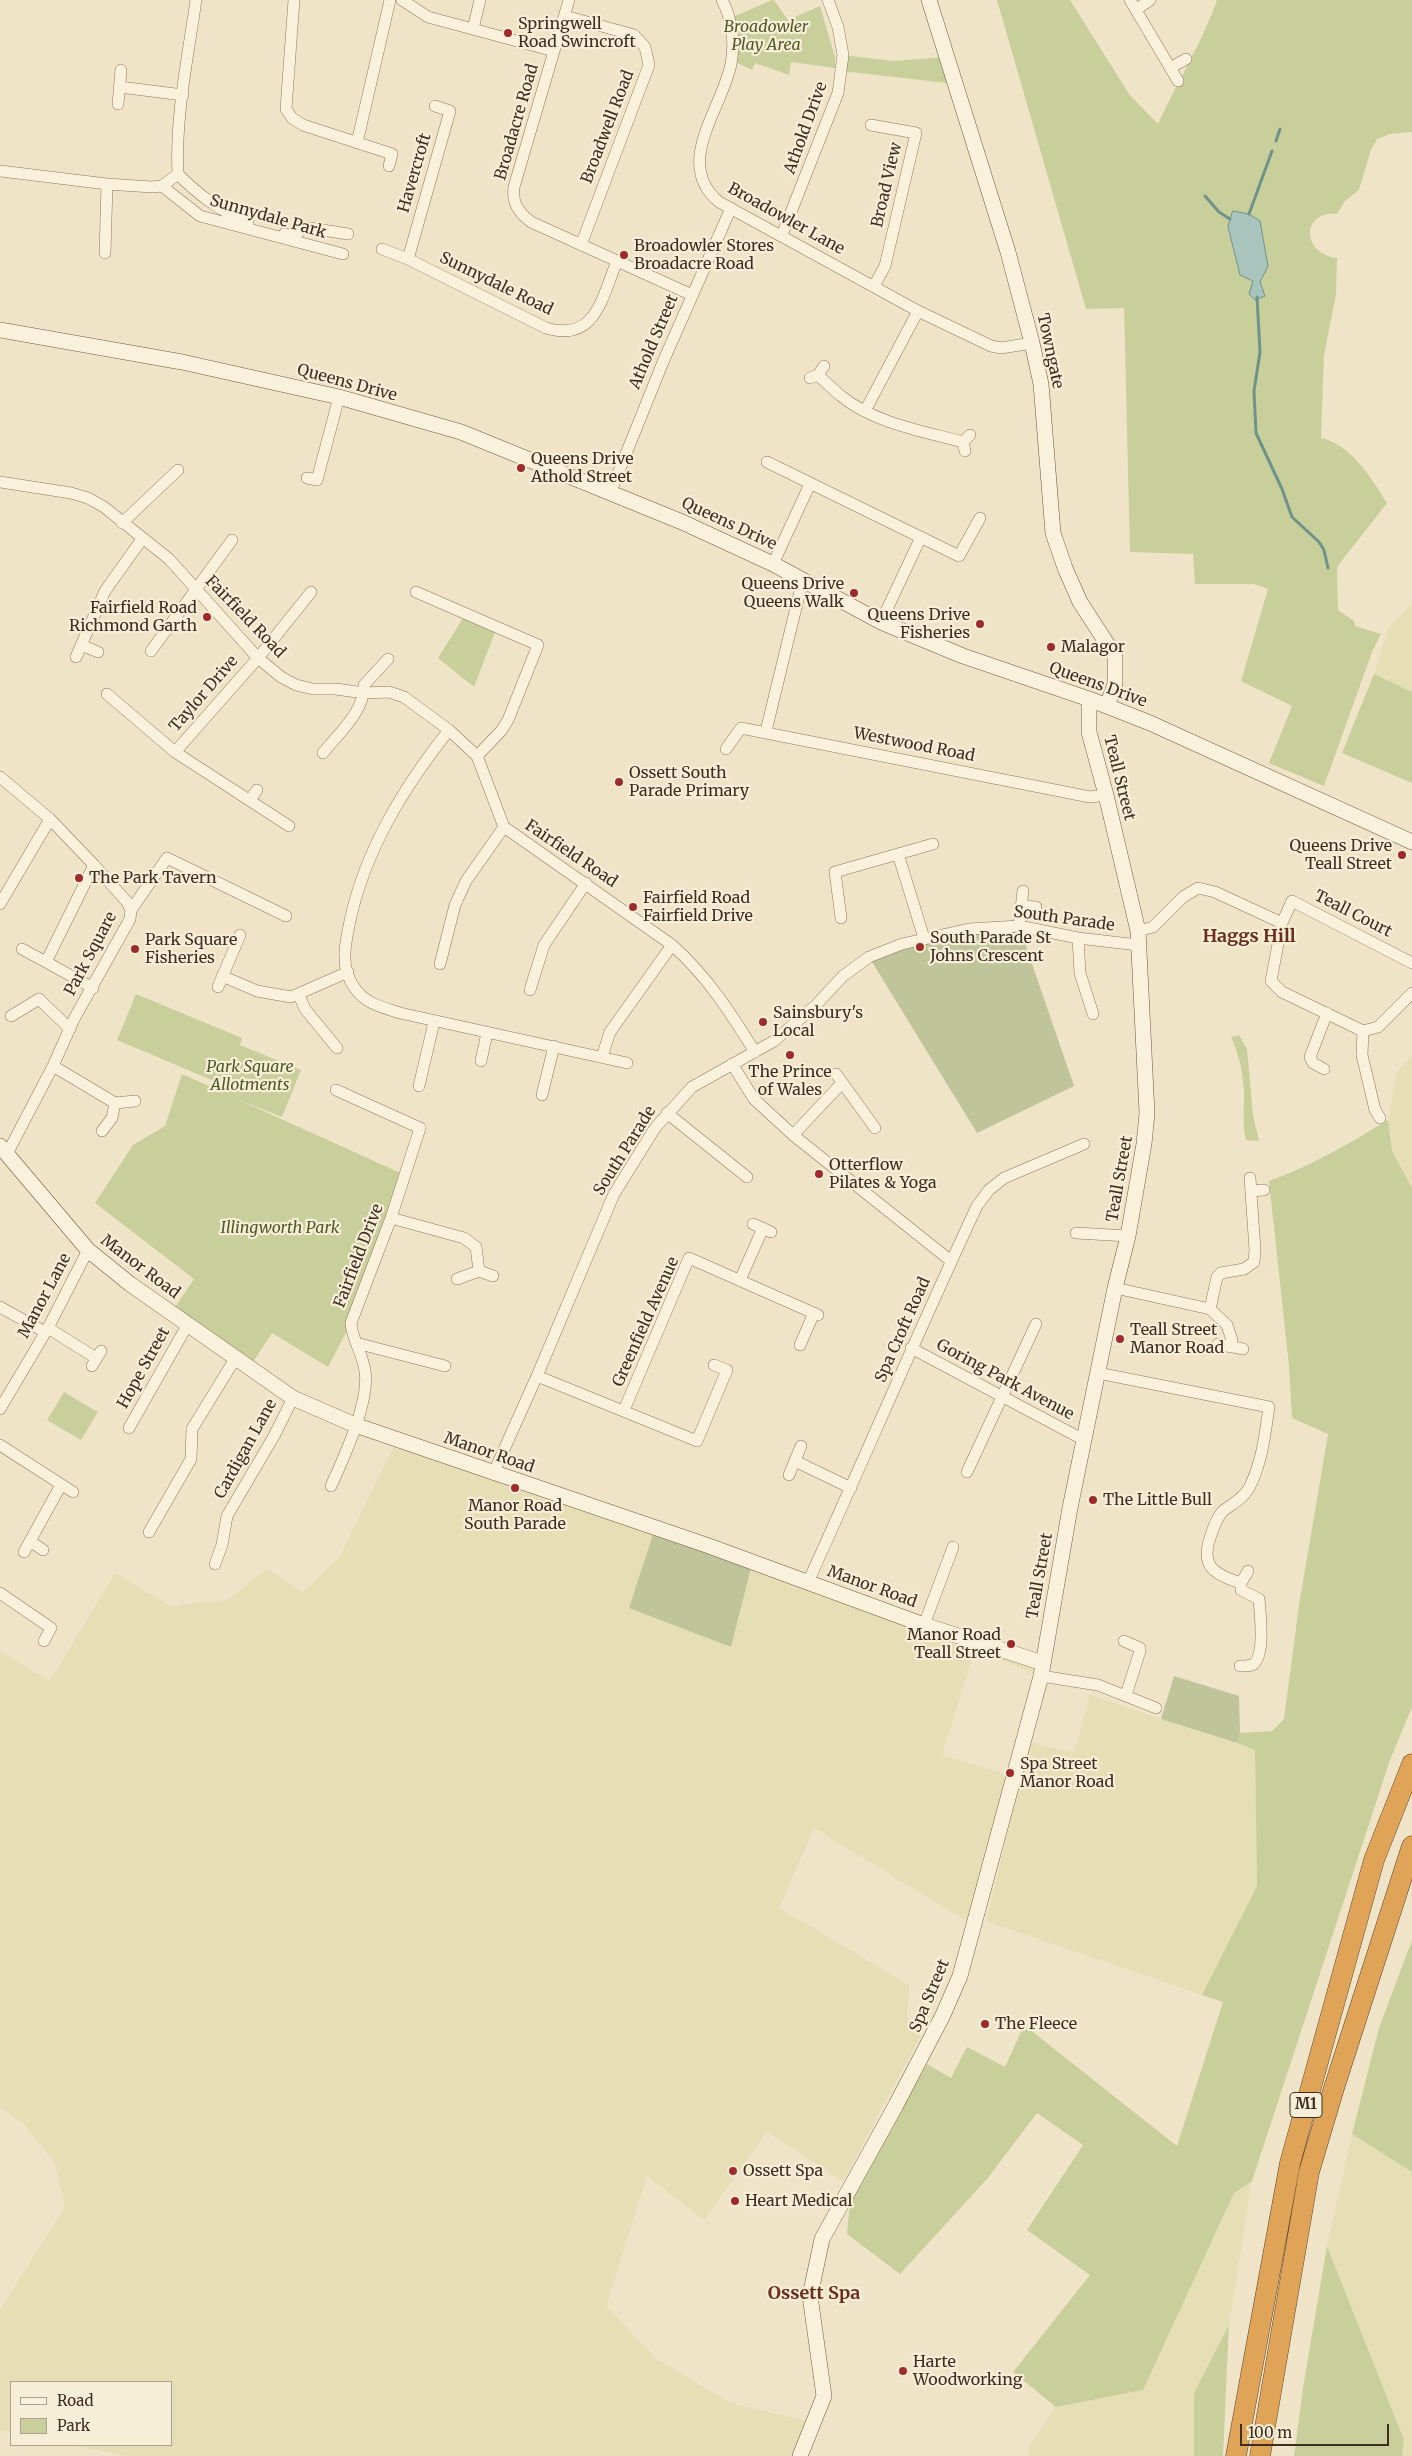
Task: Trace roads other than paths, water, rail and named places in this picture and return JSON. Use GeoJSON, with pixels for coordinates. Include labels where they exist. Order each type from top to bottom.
{"type":"FeatureCollection","features":[{"type":"Feature","properties":{"kind":"highway","name":"M1"},"geometry":{"type":"LineString","coordinates":[[1236,2456],[1290,2163],[1374,1860],[1412,1764]]}},
{"type":"Feature","properties":{"kind":"highway","name":"M1"},"geometry":{"type":"LineString","coordinates":[[1260,2456],[1310,2172],[1337,2078],[1412,1846]]}},
{"type":"Feature","properties":{"kind":"street"},"geometry":{"type":"LineString","coordinates":[[0,172],[107,184],[162,186],[178,174],[177,158],[183,95],[196,0]]}},
{"type":"Feature","properties":{"kind":"street"},"geometry":{"type":"LineString","coordinates":[[294,0],[286,109],[292,118],[302,125],[392,154],[389,166]]}},
{"type":"Feature","properties":{"kind":"street"},"geometry":{"type":"LineString","coordinates":[[357,143],[390,0]]}},
{"type":"Feature","properties":{"kind":"street"},"geometry":{"type":"LineString","coordinates":[[402,0],[428,17],[554,51]]}},
{"type":"Feature","properties":{"kind":"street"},"geometry":{"type":"LineString","coordinates":[[473,29],[480,0]]}},
{"type":"Feature","properties":{"kind":"street","name":"Broadacre Road"},"geometry":{"type":"LineString","coordinates":[[570,0],[514,187],[513,197],[521,214],[531,222],[692,295]]}},
{"type":"Feature","properties":{"kind":"street","name":"Broadowler Lane"},"geometry":{"type":"LineString","coordinates":[[722,0],[730,22],[731,63],[703,141],[699,170],[705,188],[720,202],[918,311],[991,346],[1001,348],[1032,343]]}},
{"type":"Feature","properties":{"kind":"street","name":"Athold Drive"},"geometry":{"type":"LineString","coordinates":[[782,235],[838,93],[843,56],[838,27],[828,0]]}},
{"type":"Feature","properties":{"kind":"street","name":"Towngate"},"geometry":{"type":"LineString","coordinates":[[929,0],[1008,252],[1032,343],[1041,384],[1053,533],[1065,568],[1080,602],[1115,656],[1115,684],[1107,706]]}},
{"type":"Feature","properties":{"kind":"street"},"geometry":{"type":"LineString","coordinates":[[1150,0],[1134,5],[1178,81]]}},
{"type":"Feature","properties":{"kind":"street","name":"Broadwell Road"},"geometry":{"type":"LineString","coordinates":[[565,16],[634,35],[645,47],[649,65],[581,245]]}},
{"type":"Feature","properties":{"kind":"street"},"geometry":{"type":"LineString","coordinates":[[1170,68],[1186,58]]}},
{"type":"Feature","properties":{"kind":"street"},"geometry":{"type":"LineString","coordinates":[[118,104],[121,70]]}},
{"type":"Feature","properties":{"kind":"street"},"geometry":{"type":"LineString","coordinates":[[120,87],[183,95]]}},
{"type":"Feature","properties":{"kind":"street","name":"Havercroft"},"geometry":{"type":"LineString","coordinates":[[408,259],[450,111],[435,106]]}},
{"type":"Feature","properties":{"kind":"street","name":"Broad View"},"geometry":{"type":"LineString","coordinates":[[871,125],[916,133],[885,266],[874,286]]}},
{"type":"Feature","properties":{"kind":"street","name":"Sunnydale Park"},"geometry":{"type":"LineString","coordinates":[[178,174],[196,194],[224,212],[254,226],[295,236],[303,226],[348,234]]}},
{"type":"Feature","properties":{"kind":"street"},"geometry":{"type":"LineString","coordinates":[[105,253],[107,184]]}},
{"type":"Feature","properties":{"kind":"street","name":"Sunnydale Park"},"geometry":{"type":"LineString","coordinates":[[162,186],[200,216],[343,254]]}},
{"type":"Feature","properties":{"kind":"street","name":"Athold Street"},"geometry":{"type":"LineString","coordinates":[[611,491],[692,295],[731,208]]}},
{"type":"Feature","properties":{"kind":"street","name":"Sunnydale Road"},"geometry":{"type":"LineString","coordinates":[[382,249],[408,259],[546,328],[559,332],[586,325],[595,315],[617,261]]}},
{"type":"Feature","properties":{"kind":"street"},"geometry":{"type":"LineString","coordinates":[[865,411],[918,311]]}},
{"type":"Feature","properties":{"kind":"street","name":"Queens Drive"},"geometry":{"type":"LineString","coordinates":[[0,330],[182,362],[339,397],[461,432],[611,491],[773,564],[881,622],[963,656],[1089,699],[1150,723],[1412,842]]}},
{"type":"Feature","properties":{"kind":"street"},"geometry":{"type":"LineString","coordinates":[[817,373],[841,396],[865,411],[889,421],[966,443]]}},
{"type":"Feature","properties":{"kind":"street"},"geometry":{"type":"LineString","coordinates":[[307,478],[317,480],[339,397]]}},
{"type":"Feature","properties":{"kind":"street"},"geometry":{"type":"LineString","coordinates":[[767,462],[959,556],[980,518]]}},
{"type":"Feature","properties":{"kind":"street"},"geometry":{"type":"LineString","coordinates":[[122,523],[178,470]]}},
{"type":"Feature","properties":{"kind":"street","name":"Fairfield Road"},"geometry":{"type":"LineString","coordinates":[[0,482],[71,492],[88,498],[169,560],[258,658],[281,677],[296,685],[364,694],[389,692],[404,697],[449,730],[477,756],[504,827],[672,945],[706,978],[755,1052]]}},
{"type":"Feature","properties":{"kind":"street"},"geometry":{"type":"LineString","coordinates":[[773,564],[810,484]]}},
{"type":"Feature","properties":{"kind":"street"},"geometry":{"type":"LineString","coordinates":[[881,622],[921,537]]}},
{"type":"Feature","properties":{"kind":"street"},"geometry":{"type":"LineString","coordinates":[[76,657],[105,591],[142,539]]}},
{"type":"Feature","properties":{"kind":"street"},"geometry":{"type":"LineString","coordinates":[[151,651],[195,588],[232,540]]}},
{"type":"Feature","properties":{"kind":"street"},"geometry":{"type":"LineString","coordinates":[[766,731],[803,579]]}},
{"type":"Feature","properties":{"kind":"street","name":"Taylor Drive"},"geometry":{"type":"LineString","coordinates":[[175,752],[258,658],[311,592]]}},
{"type":"Feature","properties":{"kind":"street"},"geometry":{"type":"LineString","coordinates":[[416,592],[538,645],[508,720],[501,731],[477,756]]}},
{"type":"Feature","properties":{"kind":"street"},"geometry":{"type":"LineString","coordinates":[[81,645],[98,652]]}},
{"type":"Feature","properties":{"kind":"street"},"geometry":{"type":"LineString","coordinates":[[323,753],[360,707],[364,694],[364,685],[388,659]]}},
{"type":"Feature","properties":{"kind":"street"},"geometry":{"type":"LineString","coordinates":[[107,694],[126,702],[175,752],[289,826]]}},
{"type":"Feature","properties":{"kind":"street","name":"Teall Street"},"geometry":{"type":"LineString","coordinates":[[1042,1670],[1084,1440],[1115,1288],[1128,1236],[1144,1144],[1147,1113],[1138,938],[1106,795],[1089,732],[1089,699]]}},
{"type":"Feature","properties":{"kind":"street","name":"Westwood Road"},"geometry":{"type":"LineString","coordinates":[[726,749],[741,728],[766,731],[1090,797],[1106,795]]}},
{"type":"Feature","properties":{"kind":"street"},"geometry":{"type":"LineString","coordinates":[[449,730],[390,815],[356,891],[344,947],[344,960],[353,986],[363,998],[374,1005],[434,1022],[526,1040],[627,1063]]}},
{"type":"Feature","properties":{"kind":"street","name":"Park Square"},"geometry":{"type":"LineString","coordinates":[[0,777],[50,819],[128,902],[131,910],[130,919],[70,1029],[53,1066],[4,1150]]}},
{"type":"Feature","properties":{"kind":"street"},"geometry":{"type":"LineString","coordinates":[[250,800],[257,790]]}},
{"type":"Feature","properties":{"kind":"street"},"geometry":{"type":"LineString","coordinates":[[0,904],[50,819]]}},
{"type":"Feature","properties":{"kind":"street"},"geometry":{"type":"LineString","coordinates":[[440,964],[455,906],[466,881],[504,827]]}},
{"type":"Feature","properties":{"kind":"street"},"geometry":{"type":"LineString","coordinates":[[841,918],[835,872],[933,844]]}},
{"type":"Feature","properties":{"kind":"street"},"geometry":{"type":"LineString","coordinates":[[898,854],[924,938]]}},
{"type":"Feature","properties":{"kind":"street"},"geometry":{"type":"LineString","coordinates":[[131,910],[166,858],[286,916]]}},
{"type":"Feature","properties":{"kind":"street"},"geometry":{"type":"LineString","coordinates":[[46,962],[94,865]]}},
{"type":"Feature","properties":{"kind":"street"},"geometry":{"type":"LineString","coordinates":[[530,990],[544,945],[586,883]]}},
{"type":"Feature","properties":{"kind":"street"},"geometry":{"type":"LineString","coordinates":[[1138,938],[1153,927],[1183,897],[1198,888],[1215,892],[1282,923]]}},
{"type":"Feature","properties":{"kind":"street"},"geometry":{"type":"LineString","coordinates":[[1019,926],[1023,891]]}},
{"type":"Feature","properties":{"kind":"street","name":"Teall Court"},"geometry":{"type":"LineString","coordinates":[[1364,1031],[1282,992],[1270,981],[1282,923],[1292,901],[1412,963]]}},
{"type":"Feature","properties":{"kind":"street"},"geometry":{"type":"LineString","coordinates":[[1021,906],[1036,907]]}},
{"type":"Feature","properties":{"kind":"street","name":"South Parade"},"geometry":{"type":"LineString","coordinates":[[493,1474],[537,1376],[614,1194],[655,1128],[692,1087],[774,1041],[815,1006],[843,976],[869,956],[924,938],[969,929],[1019,926],[1078,938],[1138,938]]}},
{"type":"Feature","properties":{"kind":"street"},"geometry":{"type":"LineString","coordinates":[[240,935],[220,981],[281,996],[298,995],[348,972]]}},
{"type":"Feature","properties":{"kind":"street"},"geometry":{"type":"LineString","coordinates":[[1078,938],[1080,973],[1093,1014]]}},
{"type":"Feature","properties":{"kind":"street"},"geometry":{"type":"LineString","coordinates":[[602,1057],[610,1032],[672,945]]}},
{"type":"Feature","properties":{"kind":"street"},"geometry":{"type":"LineString","coordinates":[[22,949],[93,988]]}},
{"type":"Feature","properties":{"kind":"street"},"geometry":{"type":"LineString","coordinates":[[1380,1118],[1375,1110],[1362,1055],[1364,1031],[1378,1027],[1412,993]]}},
{"type":"Feature","properties":{"kind":"street"},"geometry":{"type":"LineString","coordinates":[[298,995],[305,1009],[336,1048]]}},
{"type":"Feature","properties":{"kind":"street"},"geometry":{"type":"LineString","coordinates":[[11,1016],[40,999],[70,1029]]}},
{"type":"Feature","properties":{"kind":"street"},"geometry":{"type":"LineString","coordinates":[[1324,1069],[1313,1063],[1310,1057],[1327,1013]]}},
{"type":"Feature","properties":{"kind":"street"},"geometry":{"type":"LineString","coordinates":[[419,1086],[434,1022]]}},
{"type":"Feature","properties":{"kind":"street"},"geometry":{"type":"LineString","coordinates":[[481,1061],[487,1033]]}},
{"type":"Feature","properties":{"kind":"street"},"geometry":{"type":"LineString","coordinates":[[542,1095],[554,1046]]}},
{"type":"Feature","properties":{"kind":"street"},"geometry":{"type":"LineString","coordinates":[[732,1064],[754,1099],[793,1135],[951,1261]]}},
{"type":"Feature","properties":{"kind":"street"},"geometry":{"type":"LineString","coordinates":[[53,1066],[115,1103],[135,1101]]}},
{"type":"Feature","properties":{"kind":"street"},"geometry":{"type":"LineString","coordinates":[[793,1135],[839,1079],[875,1128]]}},
{"type":"Feature","properties":{"kind":"street","name":"Fairfield Drive"},"geometry":{"type":"LineString","coordinates":[[331,1486],[355,1425],[366,1386],[366,1371],[351,1323],[391,1218],[420,1128],[336,1090]]}},
{"type":"Feature","properties":{"kind":"street"},"geometry":{"type":"LineString","coordinates":[[102,1131],[112,1118],[115,1103]]}},
{"type":"Feature","properties":{"kind":"street"},"geometry":{"type":"LineString","coordinates":[[667,1113],[747,1177]]}},
{"type":"Feature","properties":{"kind":"street","name":"Spa Croft Road"},"geometry":{"type":"LineString","coordinates":[[808,1582],[911,1348],[978,1206],[989,1190],[1004,1178],[1084,1144]]}},
{"type":"Feature","properties":{"kind":"street","name":"Manor Road"},"geometry":{"type":"LineString","coordinates":[[4,1150],[88,1250],[130,1284],[293,1398],[355,1425],[808,1582],[1042,1670]]}},
{"type":"Feature","properties":{"kind":"street"},"geometry":{"type":"LineString","coordinates":[[1210,1309],[1217,1278],[1221,1273],[1244,1269],[1254,1262],[1256,1250],[1250,1178]]}},
{"type":"Feature","properties":{"kind":"street"},"geometry":{"type":"LineString","coordinates":[[1251,1191],[1264,1190]]}},
{"type":"Feature","properties":{"kind":"street"},"geometry":{"type":"LineString","coordinates":[[391,1218],[464,1238],[471,1242],[479,1255],[479,1271]]}},
{"type":"Feature","properties":{"kind":"street"},"geometry":{"type":"LineString","coordinates":[[740,1280],[762,1228]]}},
{"type":"Feature","properties":{"kind":"street"},"geometry":{"type":"LineString","coordinates":[[1083,1230],[1128,1236]]}},
{"type":"Feature","properties":{"kind":"street","name":"Manor Lane"},"geometry":{"type":"LineString","coordinates":[[0,1408],[46,1330],[88,1250]]}},
{"type":"Feature","properties":{"kind":"street","name":"Greenfield Avenue"},"geometry":{"type":"LineString","coordinates":[[624,1410],[689,1258],[816,1314],[800,1345]]}},
{"type":"Feature","properties":{"kind":"street"},"geometry":{"type":"LineString","coordinates":[[457,1279],[479,1271],[493,1276]]}},
{"type":"Feature","properties":{"kind":"street"},"geometry":{"type":"LineString","coordinates":[[1115,1288],[1210,1309],[1227,1325],[1232,1340],[1230,1347]]}},
{"type":"Feature","properties":{"kind":"street"},"geometry":{"type":"LineString","coordinates":[[0,1307],[96,1358]]}},
{"type":"Feature","properties":{"kind":"street","name":"Hope Street"},"geometry":{"type":"LineString","coordinates":[[129,1428],[188,1324]]}},
{"type":"Feature","properties":{"kind":"street"},"geometry":{"type":"LineString","coordinates":[[967,1472],[1036,1324]]}},
{"type":"Feature","properties":{"kind":"street"},"geometry":{"type":"LineString","coordinates":[[356,1343],[443,1369],[454,1357]]}},
{"type":"Feature","properties":{"kind":"street"},"geometry":{"type":"LineString","coordinates":[[1218,1344],[1243,1349]]}},
{"type":"Feature","properties":{"kind":"street","name":"Goring Park Avenue"},"geometry":{"type":"LineString","coordinates":[[911,1348],[1084,1440]]}},
{"type":"Feature","properties":{"kind":"street"},"geometry":{"type":"LineString","coordinates":[[149,1532],[191,1459],[192,1429],[235,1359]]}},
{"type":"Feature","properties":{"kind":"street"},"geometry":{"type":"LineString","coordinates":[[537,1376],[697,1441],[727,1370],[714,1365]]}},
{"type":"Feature","properties":{"kind":"street"},"geometry":{"type":"LineString","coordinates":[[1098,1373],[1207,1399],[1269,1407],[1260,1460],[1248,1490],[1219,1516],[1208,1544],[1206,1555],[1211,1568],[1259,1600],[1261,1645],[1258,1660],[1252,1665],[1240,1666]]}},
{"type":"Feature","properties":{"kind":"street","name":"Cardigan Lane"},"geometry":{"type":"LineString","coordinates":[[215,1564],[222,1544],[224,1524],[227,1516],[274,1436],[293,1398]]}},
{"type":"Feature","properties":{"kind":"street"},"geometry":{"type":"LineString","coordinates":[[0,1445],[73,1492]]}},
{"type":"Feature","properties":{"kind":"street"},"geometry":{"type":"LineString","coordinates":[[789,1475],[801,1446]]}},
{"type":"Feature","properties":{"kind":"street"},"geometry":{"type":"LineString","coordinates":[[795,1461],[851,1488]]}},
{"type":"Feature","properties":{"kind":"street"},"geometry":{"type":"LineString","coordinates":[[24,1552],[60,1485]]}},
{"type":"Feature","properties":{"kind":"street"},"geometry":{"type":"LineString","coordinates":[[30,1541],[42,1550]]}},
{"type":"Feature","properties":{"kind":"street"},"geometry":{"type":"LineString","coordinates":[[924,1625],[953,1547]]}},
{"type":"Feature","properties":{"kind":"street"},"geometry":{"type":"LineString","coordinates":[[1241,1589],[1248,1571]]}},
{"type":"Feature","properties":{"kind":"street"},"geometry":{"type":"LineString","coordinates":[[0,1593],[51,1628],[44,1641]]}},
{"type":"Feature","properties":{"kind":"street"},"geometry":{"type":"LineString","coordinates":[[1124,1641],[1144,1644],[1126,1694]]}},
{"type":"Feature","properties":{"kind":"street"},"geometry":{"type":"LineString","coordinates":[[1042,1670],[1126,1694],[1129,1699],[1156,1708]]}},
{"type":"Feature","properties":{"kind":"street","name":"Spa Street"},"geometry":{"type":"LineString","coordinates":[[800,2456],[824,2396],[810,2296],[822,2238],[896,2106],[943,2015],[960,1976],[1042,1670]]}},
{"type":"Feature","properties":{"kind":"water"},"geometry":{"type":"Polygon","coordinates":[[[1233,211],[1249,214],[1260,221],[1268,266],[1260,282],[1265,296],[1255,300],[1249,294],[1253,281],[1240,275],[1228,227],[1233,211]]]}},
{"type":"Feature","properties":{"kind":"waterway"},"geometry":{"type":"LineString","coordinates":[[1276,141],[1280,129]]}},
{"type":"Feature","properties":{"kind":"waterway"},"geometry":{"type":"LineString","coordinates":[[1249,214],[1272,151]]}},
{"type":"Feature","properties":{"kind":"waterway"},"geometry":{"type":"LineString","coordinates":[[1205,196],[1219,212],[1230,219]]}},
{"type":"Feature","properties":{"kind":"waterway"},"geometry":{"type":"LineString","coordinates":[[1257,297],[1260,352],[1254,391],[1256,433],[1282,489],[1292,517],[1319,542],[1324,550],[1328,568]]}},
{"type":"Feature","properties":{"kind":"place","name":"Springwell Road Swincroft"},"geometry":{"type":"Point","coordinates":[508,33]}},
{"type":"Feature","properties":{"kind":"place","name":"Broadowler Stores Broadacre Road"},"geometry":{"type":"Point","coordinates":[624,255]}},
{"type":"Feature","properties":{"kind":"place","name":"Queens Drive Athold Street"},"geometry":{"type":"Point","coordinates":[521,468]}},
{"type":"Feature","properties":{"kind":"place","name":"Queens Drive Queens Walk"},"geometry":{"type":"Point","coordinates":[854,593]}},
{"type":"Feature","properties":{"kind":"place","name":"Fairfield Road Richmond Garth"},"geometry":{"type":"Point","coordinates":[207,617]}},
{"type":"Feature","properties":{"kind":"place","name":"Queens Drive Fisheries"},"geometry":{"type":"Point","coordinates":[980,624]}},
{"type":"Feature","properties":{"kind":"place","name":"Malagor"},"geometry":{"type":"Point","coordinates":[1051,647]}},
{"type":"Feature","properties":{"kind":"place","name":"Ossett South Parade Primary"},"geometry":{"type":"Point","coordinates":[619,782]}},
{"type":"Feature","properties":{"kind":"place","name":"Queens Drive Teall Street"},"geometry":{"type":"Point","coordinates":[1402,855]}},
{"type":"Feature","properties":{"kind":"place","name":"The Park Tavern"},"geometry":{"type":"Point","coordinates":[79,878]}},
{"type":"Feature","properties":{"kind":"place","name":"Fairfield Road Fairfield Drive"},"geometry":{"type":"Point","coordinates":[633,907]}},
{"type":"Feature","properties":{"kind":"place","name":"South Parade St Johns Crescent"},"geometry":{"type":"Point","coordinates":[920,947]}},
{"type":"Feature","properties":{"kind":"place","name":"Park Square Fisheries"},"geometry":{"type":"Point","coordinates":[135,949]}},
{"type":"Feature","properties":{"kind":"place","name":"Sainsbury's Local"},"geometry":{"type":"Point","coordinates":[763,1022]}},
{"type":"Feature","properties":{"kind":"place","name":"The Prince of Wales"},"geometry":{"type":"Point","coordinates":[790,1055]}},
{"type":"Feature","properties":{"kind":"place","name":"Otterflow Pilates & Yoga"},"geometry":{"type":"Point","coordinates":[819,1174]}},
{"type":"Feature","properties":{"kind":"place","name":"Teall Street Manor Road"},"geometry":{"type":"Point","coordinates":[1120,1339]}},
{"type":"Feature","properties":{"kind":"place","name":"Manor Road South Parade"},"geometry":{"type":"Point","coordinates":[515,1488]}},
{"type":"Feature","properties":{"kind":"place","name":"The Little Bull"},"geometry":{"type":"Point","coordinates":[1093,1500]}},
{"type":"Feature","properties":{"kind":"place","name":"Manor Road Teall Street"},"geometry":{"type":"Point","coordinates":[1011,1644]}},
{"type":"Feature","properties":{"kind":"place","name":"Spa Street Manor Road"},"geometry":{"type":"Point","coordinates":[1010,1773]}},
{"type":"Feature","properties":{"kind":"place","name":"The Fleece"},"geometry":{"type":"Point","coordinates":[985,2024]}},
{"type":"Feature","properties":{"kind":"place","name":"Ossett Spa"},"geometry":{"type":"Point","coordinates":[733,2171]}},
{"type":"Feature","properties":{"kind":"place","name":"Heart Medical"},"geometry":{"type":"Point","coordinates":[735,2201]}},
{"type":"Feature","properties":{"kind":"place","name":"Harte Woodworking"},"geometry":{"type":"Point","coordinates":[903,2371]}},
{"type":"Feature","properties":{"kind":"district","name":"Haggs Hill"},"geometry":{"type":"Point","coordinates":[1249,937]}},
{"type":"Feature","properties":{"kind":"district","name":"Ossett Spa"},"geometry":{"type":"Point","coordinates":[814,2294]}},
{"type":"Feature","properties":{"kind":"park label","name":"Broadowler Play Area"},"geometry":{"type":"Point","coordinates":[766,36]}},
{"type":"Feature","properties":{"kind":"park label","name":"Park Square Allotments"},"geometry":{"type":"Point","coordinates":[250,1076]}},
{"type":"Feature","properties":{"kind":"park label","name":"Illingworth Park"},"geometry":{"type":"Point","coordinates":[280,1228]}}]}
